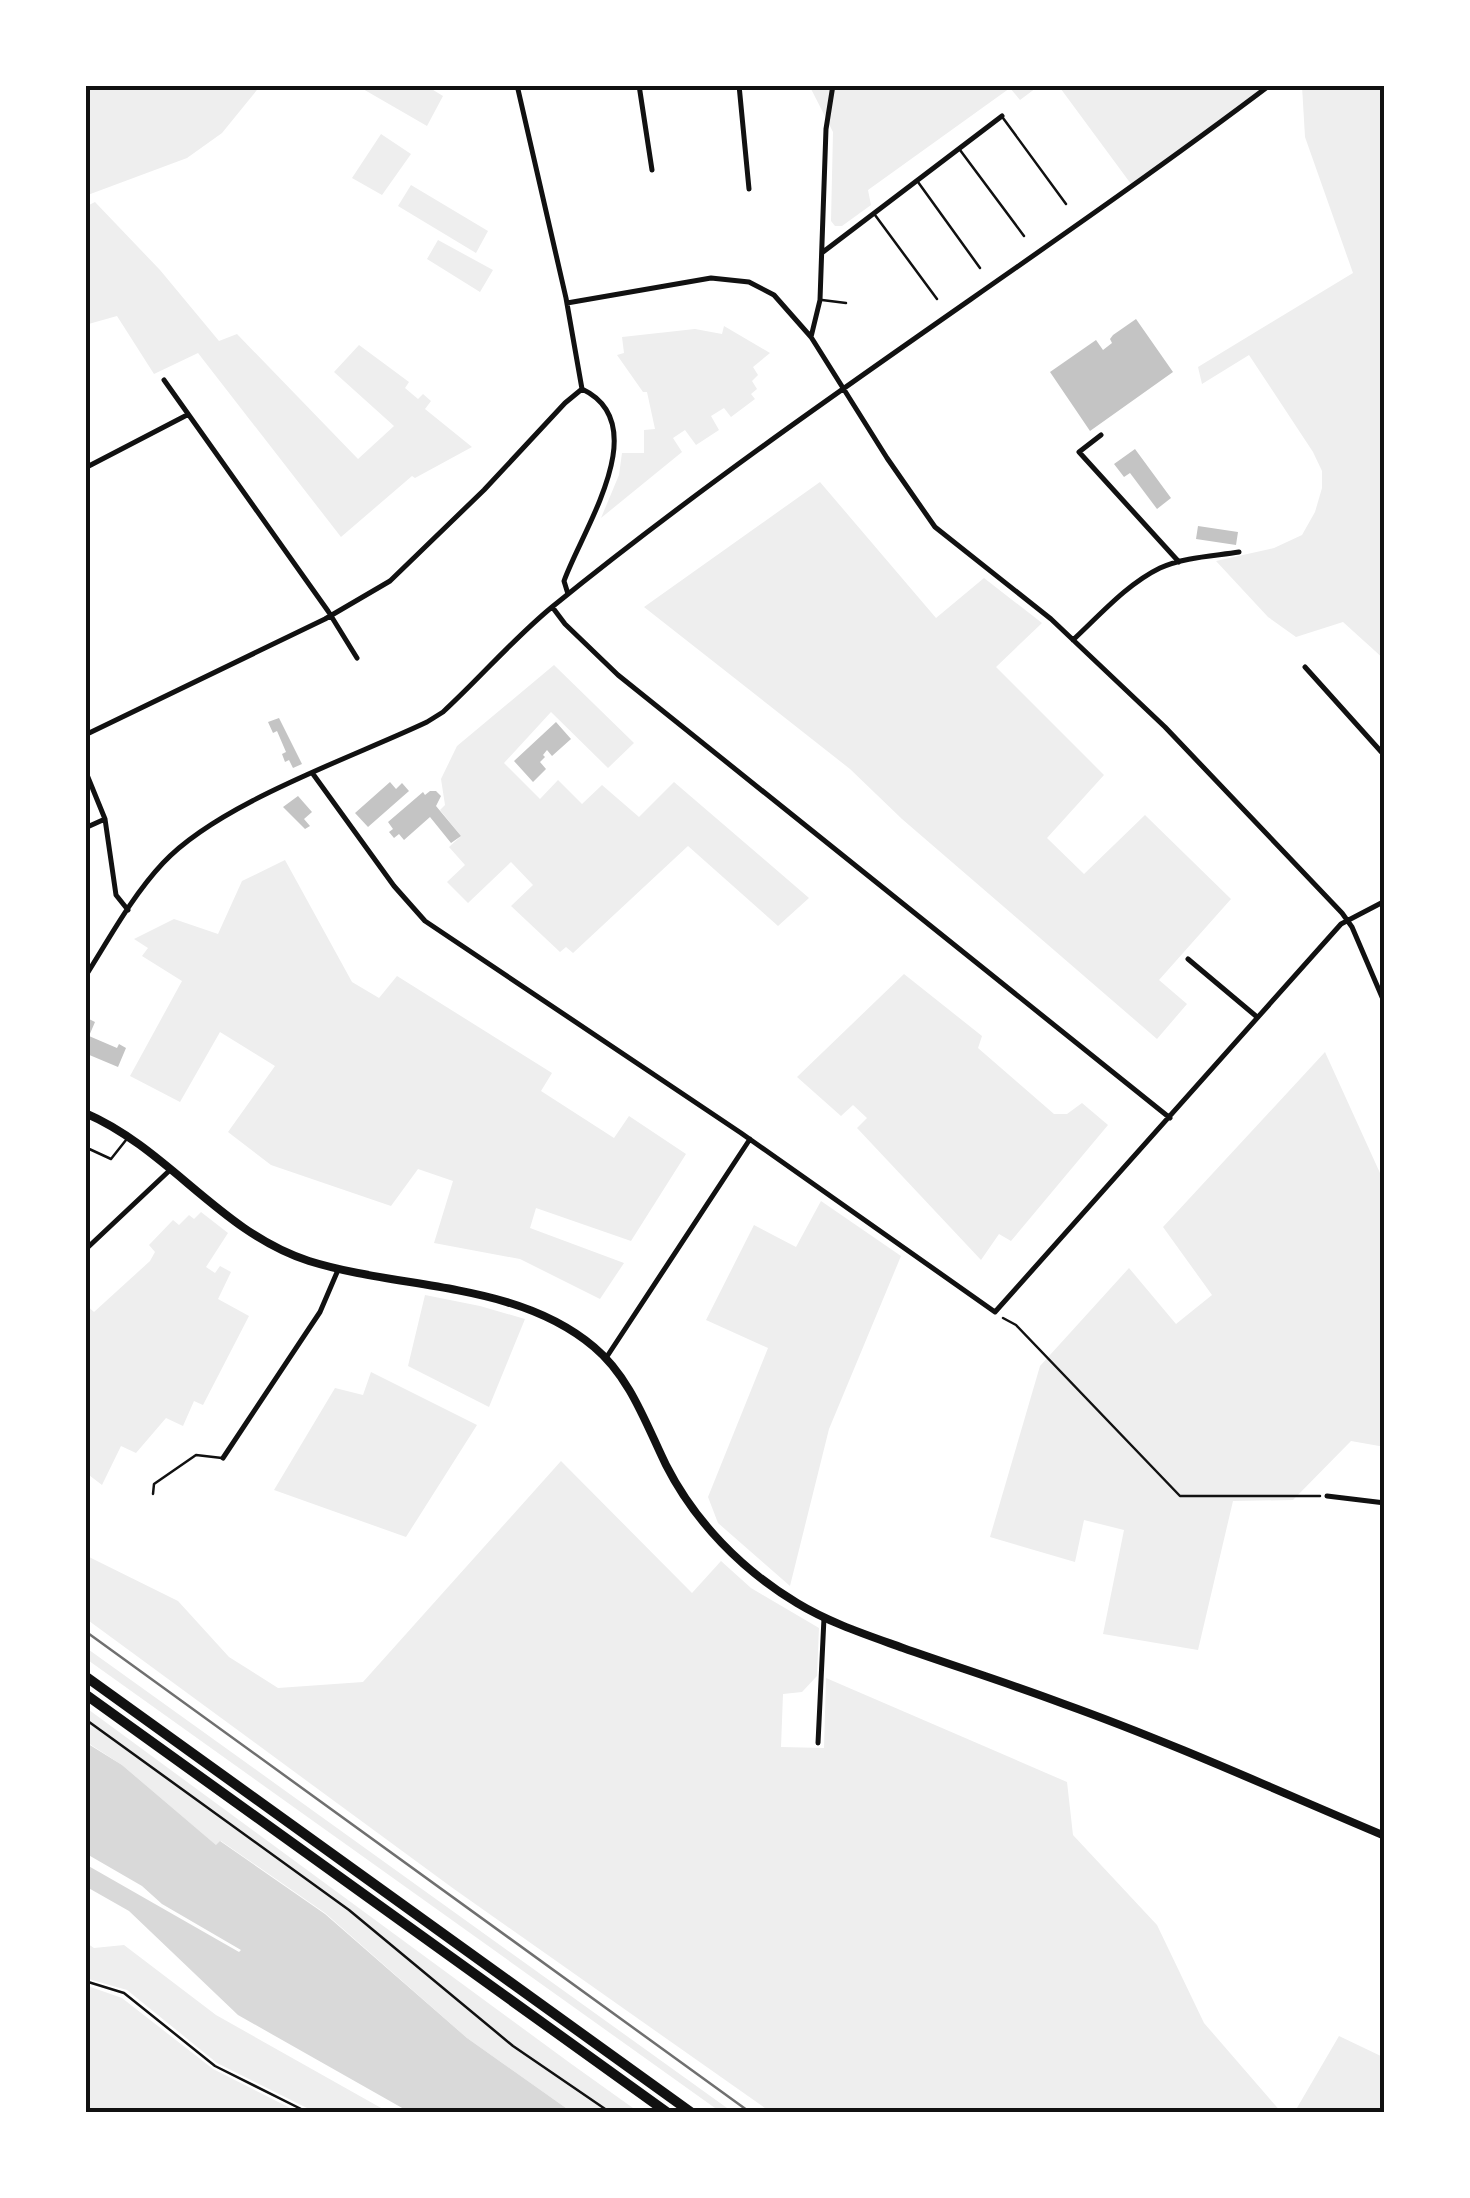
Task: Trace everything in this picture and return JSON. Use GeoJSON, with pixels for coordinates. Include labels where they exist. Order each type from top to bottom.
{"type":"FeatureCollection","features":[{"type":"Feature","properties":{"kind":"highway"},"geometry":{"type":"LineString","coordinates":[[85,1676],[692,2113]]}},
{"type":"Feature","properties":{"kind":"highway"},"geometry":{"type":"LineString","coordinates":[[85,1694],[668,2113]]}},
{"type":"Feature","properties":{"kind":"main road"},"geometry":{"type":"LineString","coordinates":[[85,1114],[129,1136],[223,1214],[268,1244],[310,1261],[513,1304],[573,1330],[606,1358],[630,1392],[668,1469],[704,1526],[760,1578],[824,1618],[1133,1730],[1385,1836]]}},
{"type":"Feature","properties":{"kind":"street"},"geometry":{"type":"LineString","coordinates":[[517,85],[567,303],[582,389]]}},
{"type":"Feature","properties":{"kind":"street"},"geometry":{"type":"LineString","coordinates":[[639,85],[652,170]]}},
{"type":"Feature","properties":{"kind":"street"},"geometry":{"type":"LineString","coordinates":[[739,85],[749,190]]}},
{"type":"Feature","properties":{"kind":"street"},"geometry":{"type":"LineString","coordinates":[[811,337],[820,300],[826,129],[833,85]]}},
{"type":"Feature","properties":{"kind":"street"},"geometry":{"type":"LineString","coordinates":[[85,977],[165,860],[206,828],[442,712],[552,607],[658,523],[843,388],[1048,248],[1270,85]]}},
{"type":"Feature","properties":{"kind":"street"},"geometry":{"type":"LineString","coordinates":[[822,252],[1002,116]]}},
{"type":"Feature","properties":{"kind":"street"},"geometry":{"type":"LineString","coordinates":[[567,303],[712,278],[730,278],[774,295],[811,337],[935,526],[1073,640],[1176,738],[1347,920],[1385,1004]]}},
{"type":"Feature","properties":{"kind":"street"},"geometry":{"type":"LineString","coordinates":[[164,380],[331,615],[357,658]]}},
{"type":"Feature","properties":{"kind":"street"},"geometry":{"type":"LineString","coordinates":[[568,594],[564,581],[608,480],[614,444],[602,400],[582,389]]}},
{"type":"Feature","properties":{"kind":"street"},"geometry":{"type":"LineString","coordinates":[[85,734],[331,615],[390,581],[582,389]]}},
{"type":"Feature","properties":{"kind":"street"},"geometry":{"type":"LineString","coordinates":[[85,468],[187,415]]}},
{"type":"Feature","properties":{"kind":"street"},"geometry":{"type":"LineString","coordinates":[[1101,435],[1079,452],[1179,562]]}},
{"type":"Feature","properties":{"kind":"street"},"geometry":{"type":"LineString","coordinates":[[1073,640],[1132,585],[1160,568],[1240,552]]}},
{"type":"Feature","properties":{"kind":"street"},"geometry":{"type":"LineString","coordinates":[[552,607],[618,675],[1170,1118]]}},
{"type":"Feature","properties":{"kind":"street"},"geometry":{"type":"LineString","coordinates":[[1304,667],[1385,756]]}},
{"type":"Feature","properties":{"kind":"street"},"geometry":{"type":"LineString","coordinates":[[85,770],[105,820],[116,895],[128,910]]}},
{"type":"Feature","properties":{"kind":"street"},"geometry":{"type":"LineString","coordinates":[[313,774],[425,922],[750,1139],[995,1312],[1347,920],[1385,901]]}},
{"type":"Feature","properties":{"kind":"street"},"geometry":{"type":"LineString","coordinates":[[85,828],[105,820]]}},
{"type":"Feature","properties":{"kind":"street"},"geometry":{"type":"LineString","coordinates":[[1188,960],[1257,1016]]}},
{"type":"Feature","properties":{"kind":"street"},"geometry":{"type":"LineString","coordinates":[[606,1358],[750,1139]]}},
{"type":"Feature","properties":{"kind":"street"},"geometry":{"type":"LineString","coordinates":[[85,1250],[172,1168]]}},
{"type":"Feature","properties":{"kind":"street"},"geometry":{"type":"LineString","coordinates":[[223,1458],[320,1312],[339,1267]]}},
{"type":"Feature","properties":{"kind":"street"},"geometry":{"type":"LineString","coordinates":[[1327,1496],[1385,1504]]}},
{"type":"Feature","properties":{"kind":"street"},"geometry":{"type":"LineString","coordinates":[[818,1743],[824,1618]]}},
{"type":"Feature","properties":{"kind":"lane"},"geometry":{"type":"LineString","coordinates":[[1002,116],[1066,204]]}},
{"type":"Feature","properties":{"kind":"lane"},"geometry":{"type":"LineString","coordinates":[[959,149],[1024,236]]}},
{"type":"Feature","properties":{"kind":"lane"},"geometry":{"type":"LineString","coordinates":[[917,180],[980,268]]}},
{"type":"Feature","properties":{"kind":"lane"},"geometry":{"type":"LineString","coordinates":[[874,213],[937,299]]}},
{"type":"Feature","properties":{"kind":"lane"},"geometry":{"type":"LineString","coordinates":[[820,300],[846,304]]}},
{"type":"Feature","properties":{"kind":"lane"},"geometry":{"type":"LineString","coordinates":[[85,1147],[111,1159],[129,1136]]}},
{"type":"Feature","properties":{"kind":"lane"},"geometry":{"type":"LineString","coordinates":[[152,1494],[154,1484],[196,1455],[223,1458]]}},
{"type":"Feature","properties":{"kind":"lane"},"geometry":{"type":"LineString","coordinates":[[85,1719],[348,1910],[513,2046],[611,2113]]}},
{"type":"Feature","properties":{"kind":"lane"},"geometry":{"type":"LineString","coordinates":[[85,1981],[124,1993],[215,2066],[309,2113]]}},
{"type":"Feature","properties":{"kind":"path"},"geometry":{"type":"LineString","coordinates":[[995,1312],[1016,1325],[1180,1496],[1327,1496]]}},
{"type":"Feature","properties":{"kind":"shaded area"},"geometry":{"type":"Polygon","coordinates":[[[85,85],[261,85],[222,133],[187,158],[85,196],[85,85]]]}},
{"type":"Feature","properties":{"kind":"shaded area"},"geometry":{"type":"Polygon","coordinates":[[[356,85],[425,85],[443,96],[427,126],[356,85]]]}},
{"type":"Feature","properties":{"kind":"shaded area"},"geometry":{"type":"Polygon","coordinates":[[[809,85],[1040,85],[1020,100],[1010,88],[868,190],[871,205],[842,226],[835,226],[831,221],[833,132],[809,85]]]}},
{"type":"Feature","properties":{"kind":"shaded area"},"geometry":{"type":"Polygon","coordinates":[[[1058,85],[1272,85],[1131,184],[1058,85]]]}},
{"type":"Feature","properties":{"kind":"shaded area"},"geometry":{"type":"Polygon","coordinates":[[[1385,85],[1385,660],[1343,622],[1296,637],[1268,617],[1216,561],[1274,548],[1302,535],[1315,512],[1322,471],[1249,355],[1202,384],[1198,367],[1353,273],[1305,137],[1302,86],[1385,85]]]}},
{"type":"Feature","properties":{"kind":"shaded area"},"geometry":{"type":"Polygon","coordinates":[[[381,134],[411,154],[382,195],[352,178],[381,134]]]}},
{"type":"Feature","properties":{"kind":"shaded area"},"geometry":{"type":"Polygon","coordinates":[[[411,185],[488,231],[476,253],[398,206],[411,185]]]}},
{"type":"Feature","properties":{"kind":"shaded area"},"geometry":{"type":"Polygon","coordinates":[[[95,202],[160,270],[219,341],[237,334],[358,459],[394,426],[334,372],[359,345],[409,382],[405,388],[418,399],[423,394],[431,401],[425,409],[472,447],[415,478],[412,476],[341,537],[198,353],[154,374],[117,316],[85,325],[85,207],[95,202]]]}},
{"type":"Feature","properties":{"kind":"shaded area"},"geometry":{"type":"Polygon","coordinates":[[[438,240],[493,270],[480,292],[427,259],[438,240]]]}},
{"type":"Feature","properties":{"kind":"shaded area"},"geometry":{"type":"Polygon","coordinates":[[[724,326],[770,353],[753,367],[758,375],[752,381],[757,389],[751,394],[755,399],[731,417],[724,408],[711,416],[719,430],[696,445],[685,430],[673,438],[682,452],[601,518],[619,475],[622,453],[644,453],[644,430],[655,429],[647,392],[643,392],[617,355],[624,353],[622,337],[695,329],[722,334],[724,326]]]}},
{"type":"Feature","properties":{"kind":"shaded area"},"geometry":{"type":"Polygon","coordinates":[[[820,482],[936,618],[984,578],[1042,623],[996,667],[1104,775],[1047,838],[1084,874],[1145,815],[1231,899],[1159,980],[1187,1004],[1157,1039],[902,819],[850,769],[644,607],[820,482]]]}},
{"type":"Feature","properties":{"kind":"shaded area"},"geometry":{"type":"Polygon","coordinates":[[[554,665],[634,743],[608,768],[551,712],[504,763],[540,799],[558,780],[582,804],[602,785],[639,817],[674,782],[809,898],[778,926],[688,846],[573,953],[566,947],[560,952],[511,906],[533,885],[511,862],[468,903],[447,882],[465,865],[449,847],[461,836],[440,810],[445,805],[441,779],[457,746],[554,665]]]}},
{"type":"Feature","properties":{"kind":"shaded area"},"geometry":{"type":"Polygon","coordinates":[[[285,860],[352,982],[379,998],[397,976],[552,1073],[541,1091],[614,1138],[629,1116],[686,1154],[631,1241],[536,1208],[530,1228],[624,1263],[600,1299],[520,1259],[434,1243],[453,1181],[418,1169],[391,1206],[271,1165],[228,1132],[275,1066],[220,1032],[180,1102],[130,1076],[182,981],[142,956],[148,948],[134,939],[174,919],[218,934],[242,881],[285,860]]]}},
{"type":"Feature","properties":{"kind":"shaded area"},"geometry":{"type":"Polygon","coordinates":[[[904,974],[982,1036],[978,1048],[1054,1114],[1067,1114],[1082,1103],[1108,1125],[1011,1241],[999,1234],[981,1260],[857,1128],[867,1118],[853,1105],[841,1116],[797,1077],[904,974]]]}},
{"type":"Feature","properties":{"kind":"shaded area"},"geometry":{"type":"Polygon","coordinates":[[[1325,1052],[1385,1184],[1385,1447],[1351,1441],[1293,1500],[1233,1501],[1198,1650],[1103,1634],[1124,1530],[1084,1520],[1075,1562],[990,1537],[1040,1366],[1129,1268],[1176,1324],[1212,1295],[1163,1227],[1325,1052]]]}},
{"type":"Feature","properties":{"kind":"shaded area"},"geometry":{"type":"Polygon","coordinates":[[[821,1201],[901,1256],[829,1429],[790,1586],[718,1523],[708,1497],[768,1348],[706,1320],[754,1225],[796,1247],[821,1201]]]}},
{"type":"Feature","properties":{"kind":"shaded area"},"geometry":{"type":"Polygon","coordinates":[[[201,1212],[228,1233],[206,1267],[215,1273],[220,1266],[231,1272],[218,1299],[249,1316],[203,1405],[194,1401],[183,1426],[166,1418],[136,1453],[121,1446],[102,1485],[85,1472],[85,1304],[94,1312],[150,1261],[155,1252],[149,1245],[173,1220],[179,1225],[189,1215],[194,1219],[201,1212]]]}},
{"type":"Feature","properties":{"kind":"shaded area"},"geometry":{"type":"Polygon","coordinates":[[[425,1295],[525,1319],[489,1407],[408,1366],[425,1295]]]}},
{"type":"Feature","properties":{"kind":"shaded area"},"geometry":{"type":"Polygon","coordinates":[[[371,1372],[477,1425],[406,1537],[274,1490],[335,1388],[363,1395],[371,1372]]]}},
{"type":"Feature","properties":{"kind":"shaded area"},"geometry":{"type":"Polygon","coordinates":[[[561,1461],[692,1593],[721,1561],[751,1588],[819,1628],[817,1676],[802,1692],[783,1694],[781,1747],[824,1748],[826,1678],[1067,1782],[1073,1835],[1157,1925],[1204,2023],[1282,2113],[772,2113],[454,1889],[85,1618],[85,1555],[178,1601],[229,1657],[278,1688],[363,1682],[561,1461]]]}},
{"type":"Feature","properties":{"kind":"shaded area"},"geometry":{"type":"Polygon","coordinates":[[[85,1647],[734,2113],[722,2113],[85,1658],[85,1647]]]}},
{"type":"Feature","properties":{"kind":"shaded area"},"geometry":{"type":"Polygon","coordinates":[[[85,1707],[640,2113],[573,2113],[467,2038],[325,1913],[221,1841],[217,1846],[122,1765],[85,1741],[85,1707]]]}},
{"type":"Feature","properties":{"kind":"shaded area"},"geometry":{"type":"Polygon","coordinates":[[[85,1742],[122,1765],[216,1845],[220,1841],[325,1914],[467,2038],[573,2113],[411,2113],[238,2015],[129,1911],[85,1886],[85,1864],[241,1950],[85,1853],[85,1742]]]}},
{"type":"Feature","properties":{"kind":"shaded area"},"geometry":{"type":"Polygon","coordinates":[[[85,1942],[94,1948],[124,1945],[216,2015],[390,2113],[317,2113],[217,2063],[127,1990],[85,1978],[85,1942]]]}},
{"type":"Feature","properties":{"kind":"shaded area"},"geometry":{"type":"Polygon","coordinates":[[[85,1985],[122,1998],[213,2069],[300,2113],[85,2113],[85,1985]]]}},
{"type":"Feature","properties":{"kind":"shaded area"},"geometry":{"type":"Polygon","coordinates":[[[1339,2036],[1385,2058],[1385,2113],[1294,2113],[1339,2036]]]}},
{"type":"Feature","properties":{"kind":"building"},"geometry":{"type":"Polygon","coordinates":[[[1136,319],[1173,372],[1090,431],[1050,372],[1096,340],[1103,350],[1112,343],[1113,335],[1136,319]]]}},
{"type":"Feature","properties":{"kind":"building"},"geometry":{"type":"Polygon","coordinates":[[[1135,449],[1171,498],[1157,509],[1130,473],[1124,477],[1114,464],[1135,449]]]}},
{"type":"Feature","properties":{"kind":"building"},"geometry":{"type":"Polygon","coordinates":[[[1198,526],[1238,532],[1236,545],[1196,539],[1198,526]]]}},
{"type":"Feature","properties":{"kind":"building"},"geometry":{"type":"Polygon","coordinates":[[[279,718],[302,764],[293,768],[289,760],[285,762],[282,754],[286,752],[277,731],[273,733],[268,722],[279,718]]]}},
{"type":"Feature","properties":{"kind":"building"},"geometry":{"type":"Polygon","coordinates":[[[556,722],[571,739],[552,756],[547,750],[540,762],[546,769],[533,782],[514,761],[556,722]]]}},
{"type":"Feature","properties":{"kind":"building"},"geometry":{"type":"Polygon","coordinates":[[[390,782],[396,789],[402,783],[409,791],[368,827],[355,813],[390,782]]]}},
{"type":"Feature","properties":{"kind":"building"},"geometry":{"type":"Polygon","coordinates":[[[430,791],[441,796],[436,806],[461,836],[451,843],[430,817],[404,840],[399,834],[394,838],[388,822],[423,792],[425,795],[430,791]]]}},
{"type":"Feature","properties":{"kind":"building"},"geometry":{"type":"Polygon","coordinates":[[[298,796],[312,812],[304,819],[310,826],[305,829],[283,807],[298,796]]]}},
{"type":"Feature","properties":{"kind":"building"},"geometry":{"type":"Polygon","coordinates":[[[85,1017],[95,1022],[89,1036],[126,1048],[118,1067],[87,1054],[85,1017]]]}},
{"type":"Feature","properties":{"kind":"railway"},"geometry":{"type":"LineString","coordinates":[[85,1631],[751,2113]]}}]}
